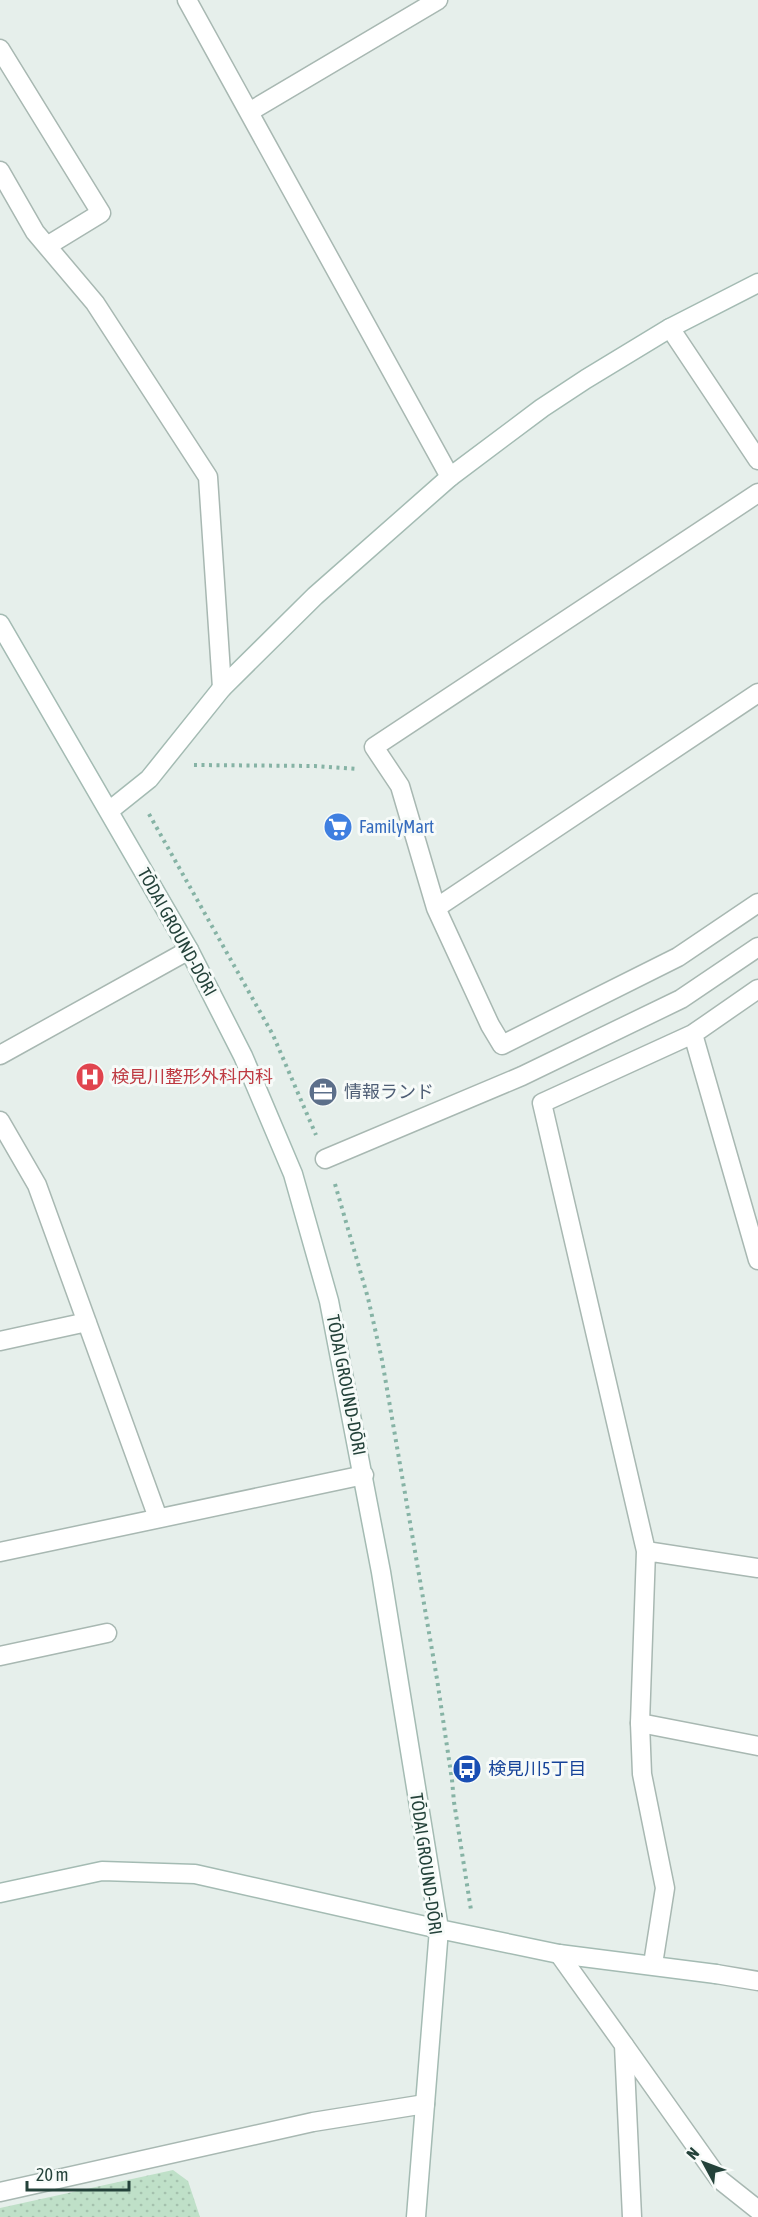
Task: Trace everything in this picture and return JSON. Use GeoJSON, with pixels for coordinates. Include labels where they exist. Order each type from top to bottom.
{"type":"FeatureCollection","features":[{"type":"Feature","properties":{"kind":"street"},"geometry":{"type":"LineString","coordinates":[[187,0],[450,477]]}},
{"type":"Feature","properties":{"kind":"street"},"geometry":{"type":"LineString","coordinates":[[249,112],[438,0]]}},
{"type":"Feature","properties":{"kind":"street"},"geometry":{"type":"LineString","coordinates":[[0,49],[101,213],[48,246]]}},
{"type":"Feature","properties":{"kind":"street"},"geometry":{"type":"LineString","coordinates":[[0,171],[35,232],[95,303],[208,477],[222,688]]}},
{"type":"Feature","properties":{"kind":"street"},"geometry":{"type":"LineString","coordinates":[[110,811],[149,779],[222,688],[315,596],[450,477],[542,408],[670,328],[758,283]]}},
{"type":"Feature","properties":{"kind":"street"},"geometry":{"type":"LineString","coordinates":[[670,328],[758,460]]}},
{"type":"Feature","properties":{"kind":"street"},"geometry":{"type":"LineString","coordinates":[[758,493],[374,747],[400,786],[436,908],[490,1025],[502,1045],[678,957],[758,903]]}},
{"type":"Feature","properties":{"kind":"street","name":"TŌDAI GROUND-DŌRI"},"geometry":{"type":"LineString","coordinates":[[0,624],[189,950],[243,1056],[293,1174],[329,1301],[364,1475],[439,1929],[416,2217]]}},
{"type":"Feature","properties":{"kind":"street"},"geometry":{"type":"LineString","coordinates":[[436,908],[758,693]]}},
{"type":"Feature","properties":{"kind":"street"},"geometry":{"type":"LineString","coordinates":[[325,1159],[522,1076],[681,999],[758,947]]}},
{"type":"Feature","properties":{"kind":"street"},"geometry":{"type":"LineString","coordinates":[[0,1055],[189,950]]}},
{"type":"Feature","properties":{"kind":"street"},"geometry":{"type":"LineString","coordinates":[[653,1964],[665,1888],[642,1774],[640,1723],[646,1551],[542,1103],[693,1034],[758,989]]}},
{"type":"Feature","properties":{"kind":"street"},"geometry":{"type":"LineString","coordinates":[[693,1034],[758,1260]]}},
{"type":"Feature","properties":{"kind":"street"},"geometry":{"type":"LineString","coordinates":[[0,1121],[37,1185],[158,1518]]}},
{"type":"Feature","properties":{"kind":"street"},"geometry":{"type":"LineString","coordinates":[[0,1341],[87,1322]]}},
{"type":"Feature","properties":{"kind":"street"},"geometry":{"type":"LineString","coordinates":[[0,1552],[364,1475]]}},
{"type":"Feature","properties":{"kind":"street"},"geometry":{"type":"LineString","coordinates":[[646,1551],[758,1568]]}},
{"type":"Feature","properties":{"kind":"street"},"geometry":{"type":"LineString","coordinates":[[0,1656],[107,1634]]}},
{"type":"Feature","properties":{"kind":"street"},"geometry":{"type":"LineString","coordinates":[[640,1723],[758,1746]]}},
{"type":"Feature","properties":{"kind":"street"},"geometry":{"type":"LineString","coordinates":[[0,1893],[102,1871],[195,1874],[559,1954],[653,1964],[758,1981]]}},
{"type":"Feature","properties":{"kind":"street"},"geometry":{"type":"LineString","coordinates":[[559,1954],[719,2179],[758,2210]]}},
{"type":"Feature","properties":{"kind":"street"},"geometry":{"type":"LineString","coordinates":[[624,2045],[632,2217]]}},
{"type":"Feature","properties":{"kind":"street"},"geometry":{"type":"LineString","coordinates":[[0,2192],[313,2122],[425,2104]]}},
{"type":"Feature","properties":{"kind":"path"},"geometry":{"type":"LineString","coordinates":[[194,765],[315,766],[391,772]]}},
{"type":"Feature","properties":{"kind":"green space"},"geometry":{"type":"Polygon","coordinates":[[[173,2170],[188,2181],[200,2217],[0,2217],[0,2208],[173,2170]]]}},
{"type":"Feature","properties":{"kind":"place","name":"FamilyMart"},"geometry":{"type":"Point","coordinates":[338,827]}},
{"type":"Feature","properties":{"kind":"place","name":"検見川整形外科内科"},"geometry":{"type":"Point","coordinates":[90,1077]}},
{"type":"Feature","properties":{"kind":"place","name":"情報ランド"},"geometry":{"type":"Point","coordinates":[323,1092]}},
{"type":"Feature","properties":{"kind":"place","name":"検見川5丁目"},"geometry":{"type":"Point","coordinates":[467,1769]}}]}
